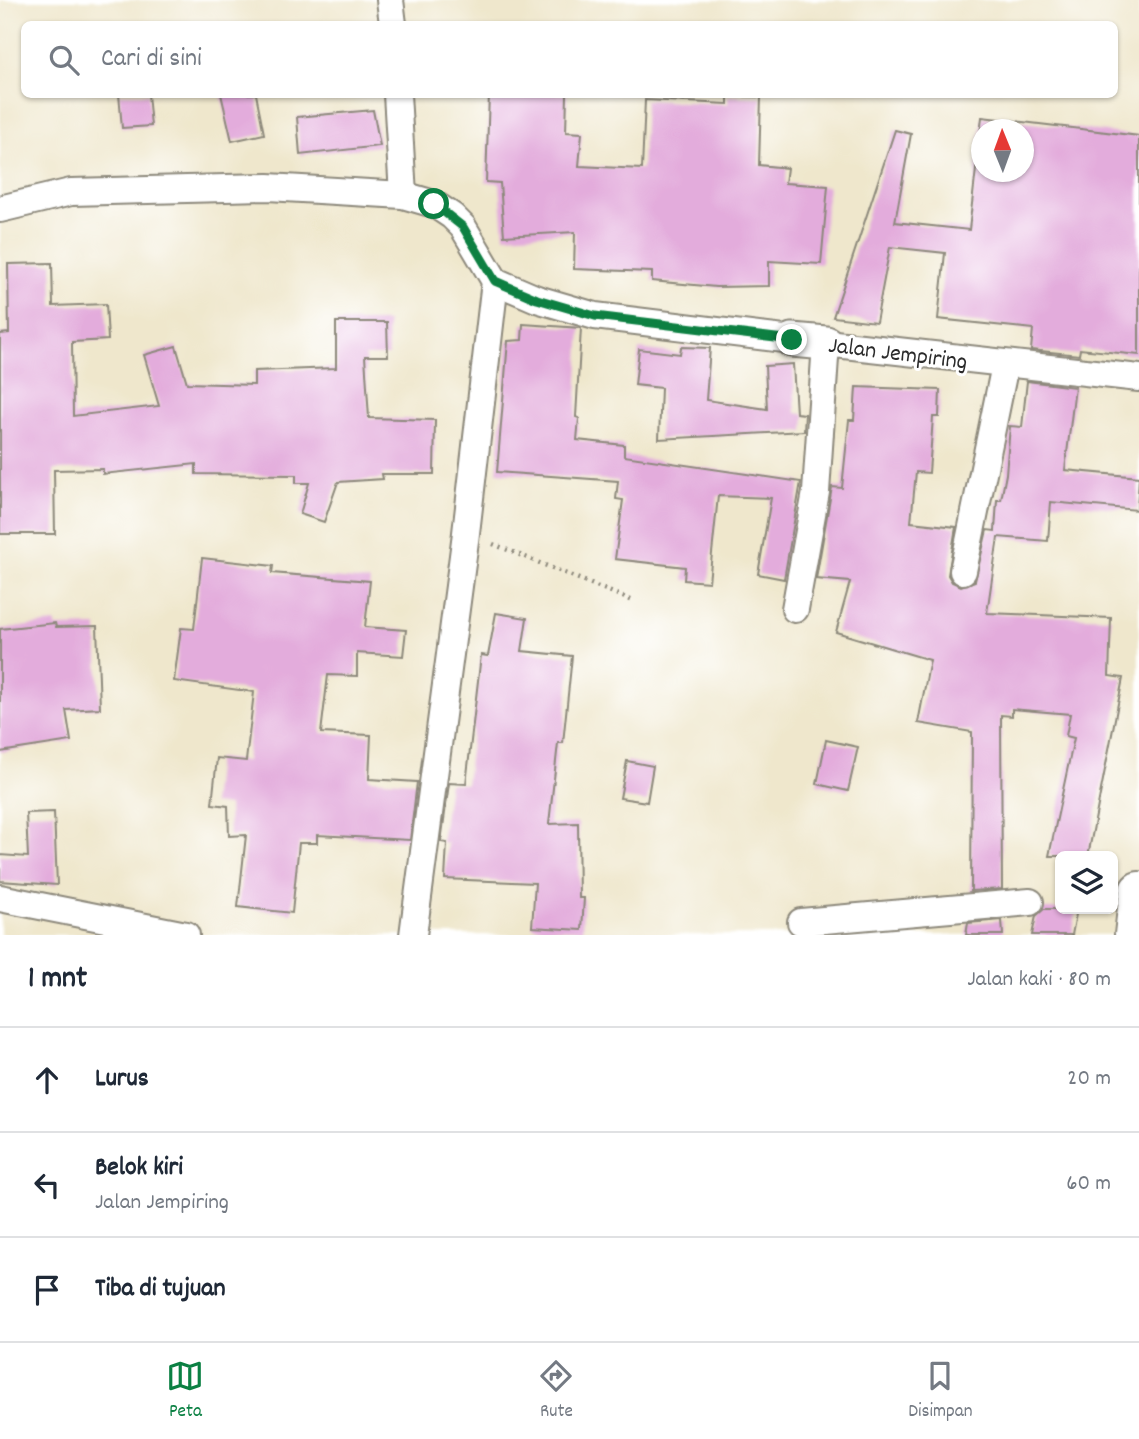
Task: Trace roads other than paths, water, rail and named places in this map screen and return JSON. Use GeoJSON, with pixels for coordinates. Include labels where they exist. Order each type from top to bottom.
{"type":"FeatureCollection","features":[{"type":"Feature","properties":{"kind":"street"},"geometry":{"type":"LineString","coordinates":[[390,0],[393,21]]}},
{"type":"Feature","properties":{"kind":"street"},"geometry":{"type":"LineString","coordinates":[[397,98],[403,195]]}},
{"type":"Feature","properties":{"kind":"street"},"geometry":{"type":"LineString","coordinates":[[0,209],[71,192],[268,187],[403,195],[434,204],[452,216],[463,227],[495,281],[466,533],[413,935]]}},
{"type":"Feature","properties":{"kind":"street","name":"Jalan Jempiring"},"geometry":{"type":"LineString","coordinates":[[495,281],[537,299],[595,316],[1005,365],[1139,378]]}},
{"type":"Feature","properties":{"kind":"street"},"geometry":{"type":"LineString","coordinates":[[795,609],[816,492],[826,343]]}},
{"type":"Feature","properties":{"kind":"street"},"geometry":{"type":"LineString","coordinates":[[963,571],[1005,365]]}},
{"type":"Feature","properties":{"kind":"street"},"geometry":{"type":"LineString","coordinates":[[0,898],[186,935]]}},
{"type":"Feature","properties":{"kind":"street"},"geometry":{"type":"LineString","coordinates":[[801,922],[1030,902]]}}]}
